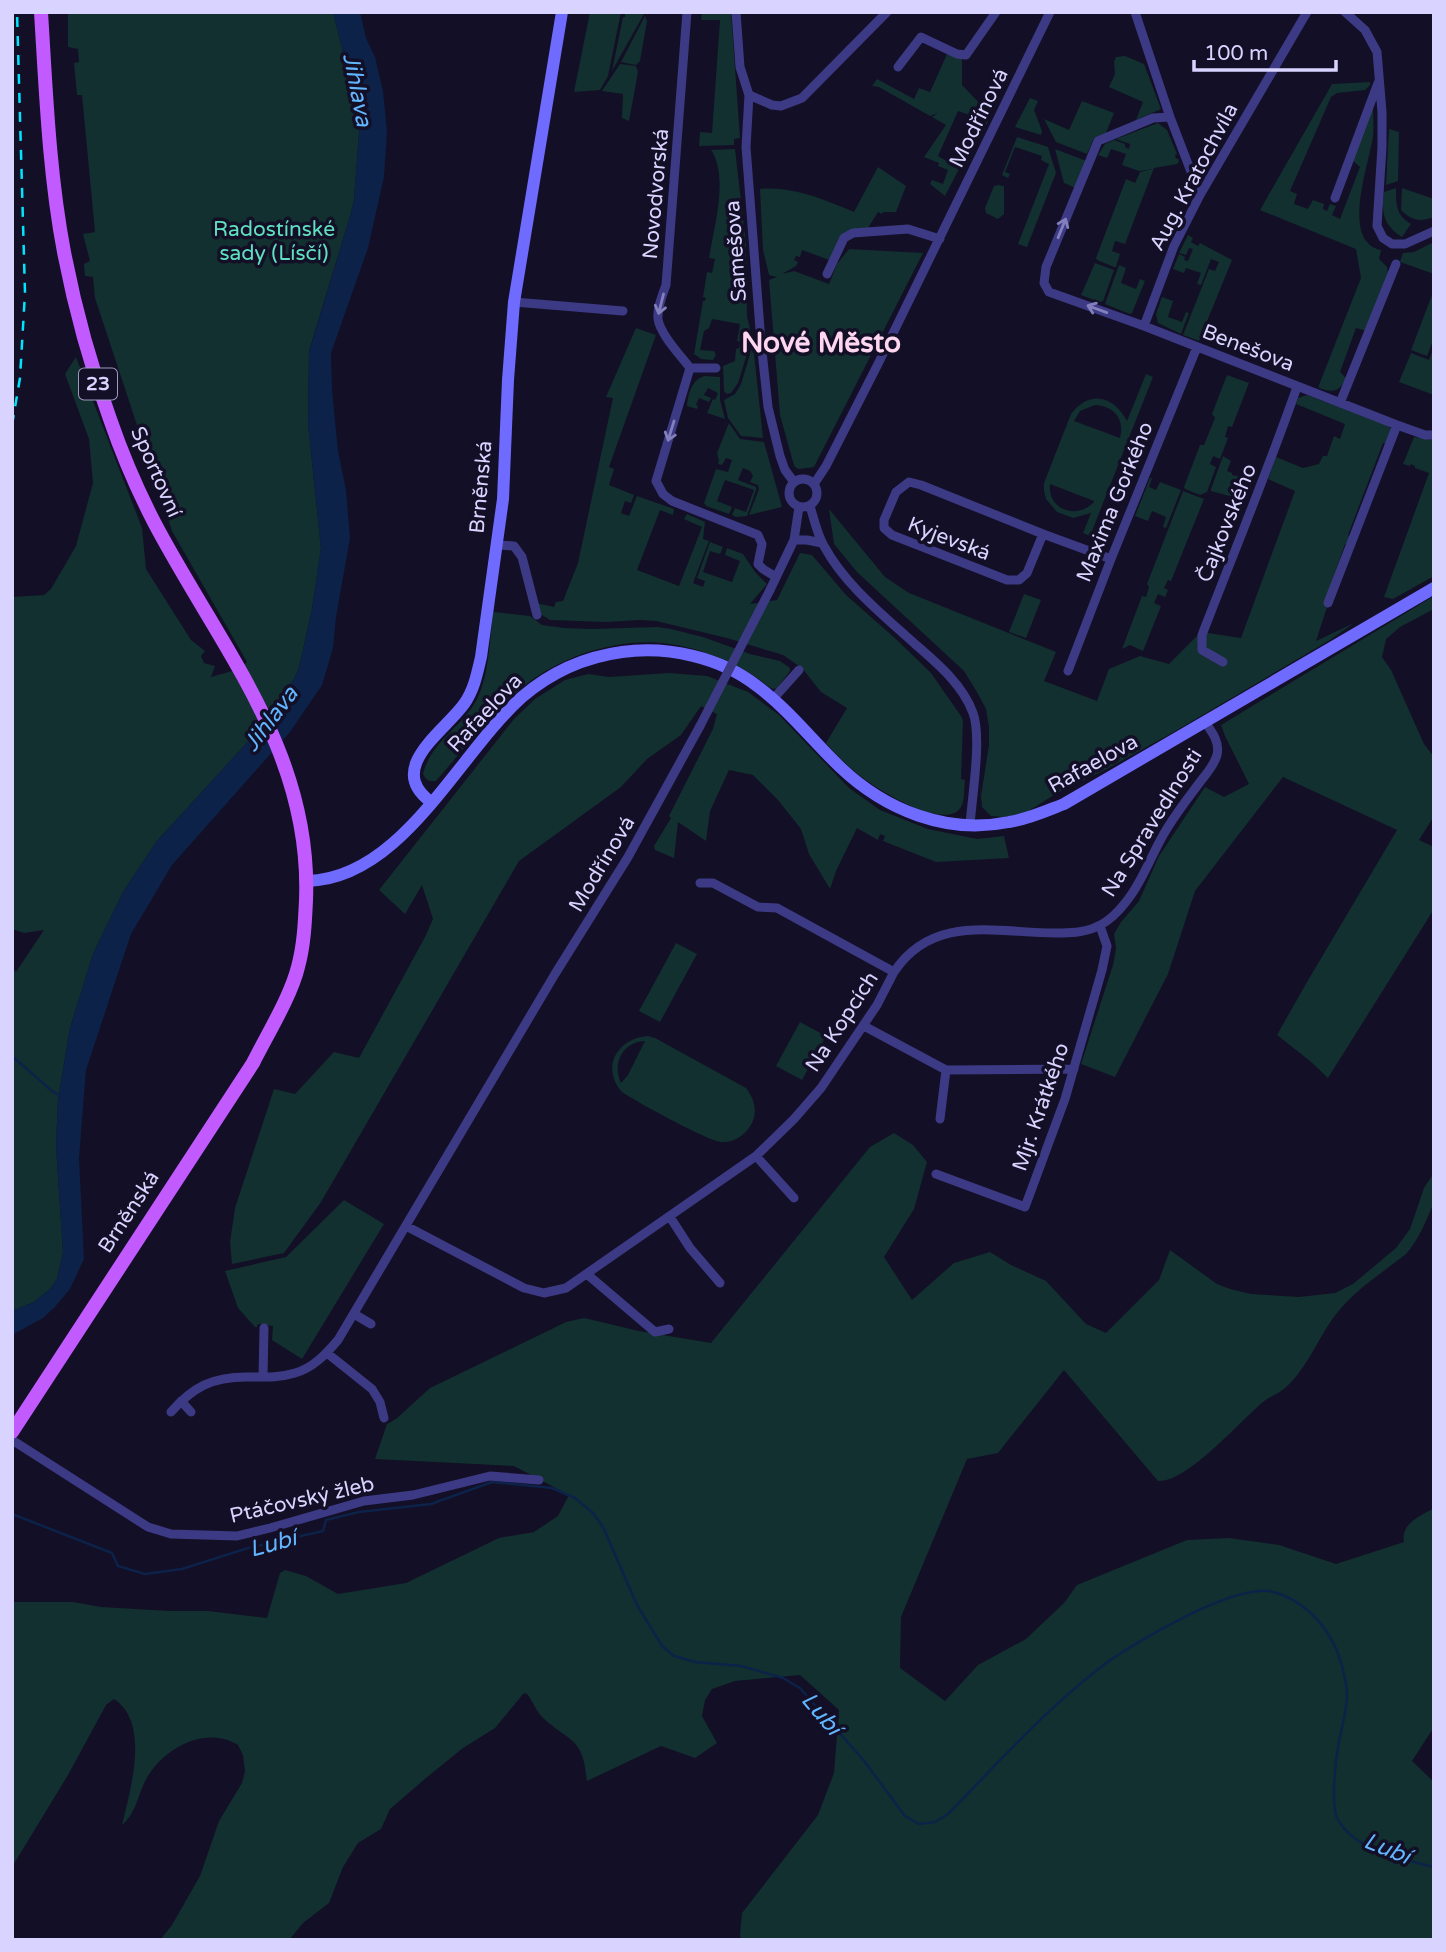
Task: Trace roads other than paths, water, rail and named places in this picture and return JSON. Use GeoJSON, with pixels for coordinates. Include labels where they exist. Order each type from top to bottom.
{"type":"FeatureCollection","features":[{"type":"Feature","properties":{"kind":"main road","name":"Sportovní"},"geometry":{"type":"LineString","coordinates":[[41,12],[45,90],[60,228],[89,358],[110,421],[143,498],[267,720],[288,772],[302,832],[307,881]]}},
{"type":"Feature","properties":{"kind":"main road","name":"Brněnská"},"geometry":{"type":"LineString","coordinates":[[432,802],[418,789],[414,776],[415,768],[421,752],[456,714],[472,690],[481,657],[504,489],[514,302],[562,12]]}},
{"type":"Feature","properties":{"kind":"main road","name":"Rafaelova"},"geometry":{"type":"LineString","coordinates":[[432,802],[500,720],[539,684],[562,670],[602,655],[652,650],[691,656],[734,672],[757,685],[842,768],[876,796],[916,815],[943,822],[970,825],[1010,822],[1037,815],[1064,803],[1434,588]]}},
{"type":"Feature","properties":{"kind":"main road"},"geometry":{"type":"LineString","coordinates":[[307,881],[322,880],[353,870],[383,852],[402,836],[432,802]]}},
{"type":"Feature","properties":{"kind":"main road","name":"Brněnská"},"geometry":{"type":"LineString","coordinates":[[12,1432],[253,1063],[298,970],[307,881]]}},
{"type":"Feature","properties":{"kind":"street","name":"Novodvorská"},"geometry":{"type":"LineString","coordinates":[[687,12],[666,285],[658,310],[658,322],[690,368]]}},
{"type":"Feature","properties":{"kind":"street","name":"Samešova"},"geometry":{"type":"LineString","coordinates":[[736,12],[740,67],[749,95],[746,147],[768,407],[780,456],[785,470],[794,482],[789,494],[792,502],[799,507]]}},
{"type":"Feature","properties":{"kind":"street"},"geometry":{"type":"LineString","coordinates":[[749,95],[781,106],[802,99],[887,12]]}},
{"type":"Feature","properties":{"kind":"street"},"geometry":{"type":"LineString","coordinates":[[898,67],[922,37],[957,54],[966,55],[996,12]]}},
{"type":"Feature","properties":{"kind":"street","name":"Modřínová"},"geometry":{"type":"LineString","coordinates":[[814,484],[826,466],[940,239],[1050,12]]}},
{"type":"Feature","properties":{"kind":"street"},"geometry":{"type":"LineString","coordinates":[[1135,12],[1170,117],[1200,195]]}},
{"type":"Feature","properties":{"kind":"street","name":"Aug. Kratochvíla"},"geometry":{"type":"LineString","coordinates":[[1144,326],[1174,246],[1200,195],[1307,12]]}},
{"type":"Feature","properties":{"kind":"street"},"geometry":{"type":"LineString","coordinates":[[1345,12],[1365,30],[1377,52],[1382,147],[1377,226],[1382,238],[1392,244],[1405,244],[1434,231]]}},
{"type":"Feature","properties":{"kind":"street"},"geometry":{"type":"LineString","coordinates":[[1335,198],[1380,79]]}},
{"type":"Feature","properties":{"kind":"street","name":"Benešova"},"geometry":{"type":"LineString","coordinates":[[1170,117],[1153,118],[1098,141],[1046,267],[1044,283],[1049,292],[1144,326],[1397,425],[1425,435],[1434,435]]}},
{"type":"Feature","properties":{"kind":"street"},"geometry":{"type":"LineString","coordinates":[[827,274],[844,238],[853,233],[908,229],[940,239]]}},
{"type":"Feature","properties":{"kind":"street"},"geometry":{"type":"LineString","coordinates":[[1340,403],[1396,264]]}},
{"type":"Feature","properties":{"kind":"street"},"geometry":{"type":"LineString","coordinates":[[514,302],[623,312]]}},
{"type":"Feature","properties":{"kind":"street","name":"Maxima Gorkého"},"geometry":{"type":"LineString","coordinates":[[1068,671],[1197,347]]}},
{"type":"Feature","properties":{"kind":"street"},"geometry":{"type":"LineString","coordinates":[[716,368],[690,368],[656,481],[663,494],[672,501],[758,535],[762,544],[758,564],[776,577]]}},
{"type":"Feature","properties":{"kind":"street","name":"Čajkovského"},"geometry":{"type":"LineString","coordinates":[[1223,662],[1202,650],[1202,635],[1297,387]]}},
{"type":"Feature","properties":{"kind":"street"},"geometry":{"type":"LineString","coordinates":[[1328,603],[1397,425]]}},
{"type":"Feature","properties":{"kind":"street"},"geometry":{"type":"LineString","coordinates":[[794,482],[802,479],[811,481],[818,496],[810,506],[799,507]]}},
{"type":"Feature","properties":{"kind":"street","name":"Kyjevská"},"geometry":{"type":"LineString","coordinates":[[909,482],[1042,534],[1027,573],[1019,580],[1007,580],[892,535],[884,528],[884,520],[896,492],[909,482]]}},
{"type":"Feature","properties":{"kind":"street"},"geometry":{"type":"LineString","coordinates":[[810,506],[822,543],[844,575],[951,678],[968,701],[976,724],[970,825]]}},
{"type":"Feature","properties":{"kind":"street","name":"Modřínová"},"geometry":{"type":"LineString","coordinates":[[327,1353],[354,1314],[540,999],[634,847],[770,590],[794,540],[799,507]]}},
{"type":"Feature","properties":{"kind":"street"},"geometry":{"type":"LineString","coordinates":[[1042,534],[1111,559]]}},
{"type":"Feature","properties":{"kind":"street"},"geometry":{"type":"LineString","coordinates":[[794,540],[822,543]]}},
{"type":"Feature","properties":{"kind":"street"},"geometry":{"type":"LineString","coordinates":[[498,545],[514,545],[522,558],[537,615]]}},
{"type":"Feature","properties":{"kind":"street"},"geometry":{"type":"LineString","coordinates":[[773,699],[799,670]]}},
{"type":"Feature","properties":{"kind":"street","name":"Na Spravedlnosti"},"geometry":{"type":"LineString","coordinates":[[894,972],[911,952],[935,937],[952,932],[978,928],[1076,933],[1100,926],[1120,909],[1132,894],[1163,835],[1215,761],[1217,744],[1205,722]]}},
{"type":"Feature","properties":{"kind":"street","name":"Na Kopcích"},"geometry":{"type":"LineString","coordinates":[[406,1226],[524,1288],[535,1292],[555,1292],[588,1275],[756,1156],[821,1088],[877,1005],[894,972],[777,908],[758,907],[713,883],[700,883]]}},
{"type":"Feature","properties":{"kind":"street","name":"Mjr. Krátkého"},"geometry":{"type":"LineString","coordinates":[[936,1174],[1025,1207],[1065,1099],[1105,957],[1107,946],[1100,926]]}},
{"type":"Feature","properties":{"kind":"street"},"geometry":{"type":"LineString","coordinates":[[863,1026],[946,1070],[1074,1069]]}},
{"type":"Feature","properties":{"kind":"street"},"geometry":{"type":"LineString","coordinates":[[940,1119],[946,1070]]}},
{"type":"Feature","properties":{"kind":"street"},"geometry":{"type":"LineString","coordinates":[[756,1156],[794,1198]]}},
{"type":"Feature","properties":{"kind":"street"},"geometry":{"type":"LineString","coordinates":[[670,1217],[690,1248],[720,1283]]}},
{"type":"Feature","properties":{"kind":"street"},"geometry":{"type":"LineString","coordinates":[[588,1275],[655,1332],[668,1329]]}},
{"type":"Feature","properties":{"kind":"street"},"geometry":{"type":"LineString","coordinates":[[354,1314],[371,1324]]}},
{"type":"Feature","properties":{"kind":"street"},"geometry":{"type":"LineString","coordinates":[[263,1377],[264,1328]]}},
{"type":"Feature","properties":{"kind":"street"},"geometry":{"type":"LineString","coordinates":[[171,1412],[206,1383],[225,1377],[277,1377],[297,1373],[316,1363],[327,1353],[372,1389],[380,1402],[384,1418]]}},
{"type":"Feature","properties":{"kind":"street"},"geometry":{"type":"LineString","coordinates":[[181,1401],[191,1412]]}},
{"type":"Feature","properties":{"kind":"street","name":"Ptáčovský žleb"},"geometry":{"type":"LineString","coordinates":[[12,1440],[148,1527],[166,1534],[237,1536],[364,1501],[413,1495],[490,1476],[539,1480]]}},
{"type":"Feature","properties":{"kind":"water","name":"Jihlava"},"geometry":{"type":"Polygon","coordinates":[[[333,12],[360,12],[383,91],[387,131],[384,177],[368,248],[331,353],[338,451],[346,490],[350,538],[333,648],[322,685],[290,732],[172,865],[131,934],[86,1070],[79,1158],[84,1259],[70,1289],[54,1308],[43,1318],[12,1335],[12,1311],[34,1302],[51,1288],[57,1279],[63,1252],[56,1146],[58,1100],[70,1028],[93,954],[123,892],[157,841],[254,735],[299,668],[312,609],[321,548],[308,423],[309,352],[354,200],[360,119],[333,12]]]}},
{"type":"Feature","properties":{"kind":"waterway"},"geometry":{"type":"LineString","coordinates":[[12,1056],[61,1096]]}},
{"type":"Feature","properties":{"kind":"waterway","name":"Lubí"},"geometry":{"type":"LineString","coordinates":[[12,1514],[112,1553],[118,1566],[145,1574],[182,1569],[248,1548],[323,1531],[326,1520],[359,1512],[431,1504],[492,1482],[552,1488],[575,1498],[593,1513],[603,1527],[637,1605],[662,1646],[674,1656],[695,1662],[741,1666],[783,1678],[800,1688],[865,1762],[905,1816],[919,1824],[935,1822],[948,1814],[1041,1719],[1115,1657],[1210,1605],[1256,1591],[1273,1592],[1294,1600],[1320,1622],[1337,1651],[1342,1667],[1347,1697],[1335,1767],[1334,1802],[1337,1818],[1344,1829],[1355,1838],[1380,1852],[1434,1867]]}},
{"type":"Feature","properties":{"kind":"railway"},"geometry":{"type":"LineString","coordinates":[[12,425],[20,378],[25,293],[17,12]]}},
{"type":"Feature","properties":{"kind":"district","name":"Nové Město"},"geometry":{"type":"Point","coordinates":[821,343]}},
{"type":"Feature","properties":{"kind":"park label","name":"Radostínské sady (Lísčí)"},"geometry":{"type":"Point","coordinates":[274,241]}}]}
